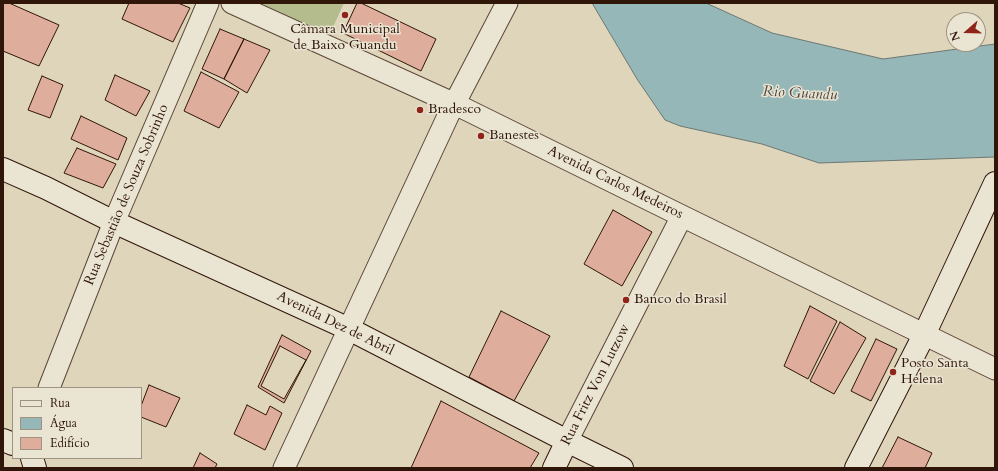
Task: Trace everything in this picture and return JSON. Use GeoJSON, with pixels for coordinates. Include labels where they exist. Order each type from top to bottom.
{"type":"FeatureCollection","features":[{"type":"Feature","properties":{"kind":"street","name":"Rua Sebastião de Souza Sobrinho"},"geometry":{"type":"LineString","coordinates":[[49,387],[114,222],[208,3]]}},
{"type":"Feature","properties":{"kind":"street","name":"Avenida Carlos Medeiros"},"geometry":{"type":"LineString","coordinates":[[232,3],[455,104],[995,369]]}},
{"type":"Feature","properties":{"kind":"street"},"geometry":{"type":"LineString","coordinates":[[284,468],[448,116],[507,3]]}},
{"type":"Feature","properties":{"kind":"street","name":"Avenida Dez de Abril"},"geometry":{"type":"LineString","coordinates":[[3,169],[46,188],[114,222],[349,329],[566,442],[622,468]]}},
{"type":"Feature","properties":{"kind":"street"},"geometry":{"type":"LineString","coordinates":[[856,468],[989,212],[995,183]]}},
{"type":"Feature","properties":{"kind":"street","name":"Rua Fritz Von Lutzow"},"geometry":{"type":"LineString","coordinates":[[554,468],[682,216]]}},
{"type":"Feature","properties":{"kind":"green space"},"geometry":{"type":"Polygon","coordinates":[[[248,3],[344,3],[328,38],[248,3]]]}},
{"type":"Feature","properties":{"kind":"water","name":"Rio Guandu"},"geometry":{"type":"Polygon","coordinates":[[[592,3],[706,3],[772,33],[883,59],[946,51],[946,52],[986,52],[986,45],[995,44],[995,157],[819,163],[762,144],[680,126],[665,120],[637,79],[592,3]]]}},
{"type":"Feature","properties":{"kind":"building"},"geometry":{"type":"Polygon","coordinates":[[[3,3],[9,3],[59,25],[39,66],[3,51],[3,3]]]}},
{"type":"Feature","properties":{"kind":"building"},"geometry":{"type":"Polygon","coordinates":[[[129,3],[178,3],[190,8],[173,42],[122,19],[129,3]]]}},
{"type":"Feature","properties":{"kind":"building"},"geometry":{"type":"Polygon","coordinates":[[[357,3],[361,3],[436,39],[421,71],[343,33],[357,3]]]}},
{"type":"Feature","properties":{"kind":"building"},"geometry":{"type":"Polygon","coordinates":[[[220,29],[244,39],[224,79],[202,69],[220,29]]]}},
{"type":"Feature","properties":{"kind":"building"},"geometry":{"type":"Polygon","coordinates":[[[244,39],[270,50],[247,93],[224,79],[244,39]]]}},
{"type":"Feature","properties":{"kind":"building"},"geometry":{"type":"Polygon","coordinates":[[[201,72],[239,92],[219,128],[184,111],[201,72]]]}},
{"type":"Feature","properties":{"kind":"building"},"geometry":{"type":"Polygon","coordinates":[[[115,75],[150,91],[136,116],[105,100],[115,75]]]}},
{"type":"Feature","properties":{"kind":"building"},"geometry":{"type":"Polygon","coordinates":[[[42,76],[63,85],[50,118],[28,110],[42,76]]]}},
{"type":"Feature","properties":{"kind":"building"},"geometry":{"type":"Polygon","coordinates":[[[81,116],[127,138],[118,160],[71,139],[81,116]]]}},
{"type":"Feature","properties":{"kind":"building"},"geometry":{"type":"Polygon","coordinates":[[[77,148],[116,164],[103,188],[64,173],[77,148]]]}},
{"type":"Feature","properties":{"kind":"building"},"geometry":{"type":"Polygon","coordinates":[[[613,210],[652,232],[622,286],[584,264],[613,210]]]}},
{"type":"Feature","properties":{"kind":"building"},"geometry":{"type":"Polygon","coordinates":[[[810,306],[837,321],[808,379],[784,366],[810,306]]]}},
{"type":"Feature","properties":{"kind":"building"},"geometry":{"type":"Polygon","coordinates":[[[501,311],[550,336],[514,401],[469,377],[501,311]]]}},
{"type":"Feature","properties":{"kind":"building"},"geometry":{"type":"Polygon","coordinates":[[[840,322],[866,338],[834,394],[810,381],[840,322]]]}},
{"type":"Feature","properties":{"kind":"building"},"geometry":{"type":"Polygon","coordinates":[[[282,335],[311,351],[284,403],[258,387],[282,335]]]}},
{"type":"Feature","properties":{"kind":"building"},"geometry":{"type":"Polygon","coordinates":[[[876,339],[897,349],[871,401],[851,391],[876,339]]]}},
{"type":"Feature","properties":{"kind":"building"},"geometry":{"type":"Polygon","coordinates":[[[280,346],[306,360],[284,399],[261,386],[280,346]]]}},
{"type":"Feature","properties":{"kind":"building"},"geometry":{"type":"Polygon","coordinates":[[[149,385],[180,398],[166,427],[142,417],[142,403],[149,385]]]}},
{"type":"Feature","properties":{"kind":"building"},"geometry":{"type":"Polygon","coordinates":[[[441,401],[539,453],[530,468],[411,468],[441,401]]]}},
{"type":"Feature","properties":{"kind":"building"},"geometry":{"type":"Polygon","coordinates":[[[247,405],[266,415],[270,406],[282,413],[265,450],[234,434],[247,405]]]}},
{"type":"Feature","properties":{"kind":"building"},"geometry":{"type":"Polygon","coordinates":[[[898,437],[932,453],[925,468],[882,468],[898,437]]]}},
{"type":"Feature","properties":{"kind":"building"},"geometry":{"type":"Polygon","coordinates":[[[200,453],[217,464],[215,468],[193,468],[200,453]]]}},
{"type":"Feature","properties":{"kind":"place","name":"Câmara Municipal de Baixo Guandu"},"geometry":{"type":"Point","coordinates":[345,15]}},
{"type":"Feature","properties":{"kind":"place","name":"Bradesco"},"geometry":{"type":"Point","coordinates":[420,110]}},
{"type":"Feature","properties":{"kind":"place","name":"Banestes"},"geometry":{"type":"Point","coordinates":[481,136]}},
{"type":"Feature","properties":{"kind":"place","name":"Banco do Brasil"},"geometry":{"type":"Point","coordinates":[626,300]}},
{"type":"Feature","properties":{"kind":"place","name":"Posto Santa Helena"},"geometry":{"type":"Point","coordinates":[893,372]}}]}
